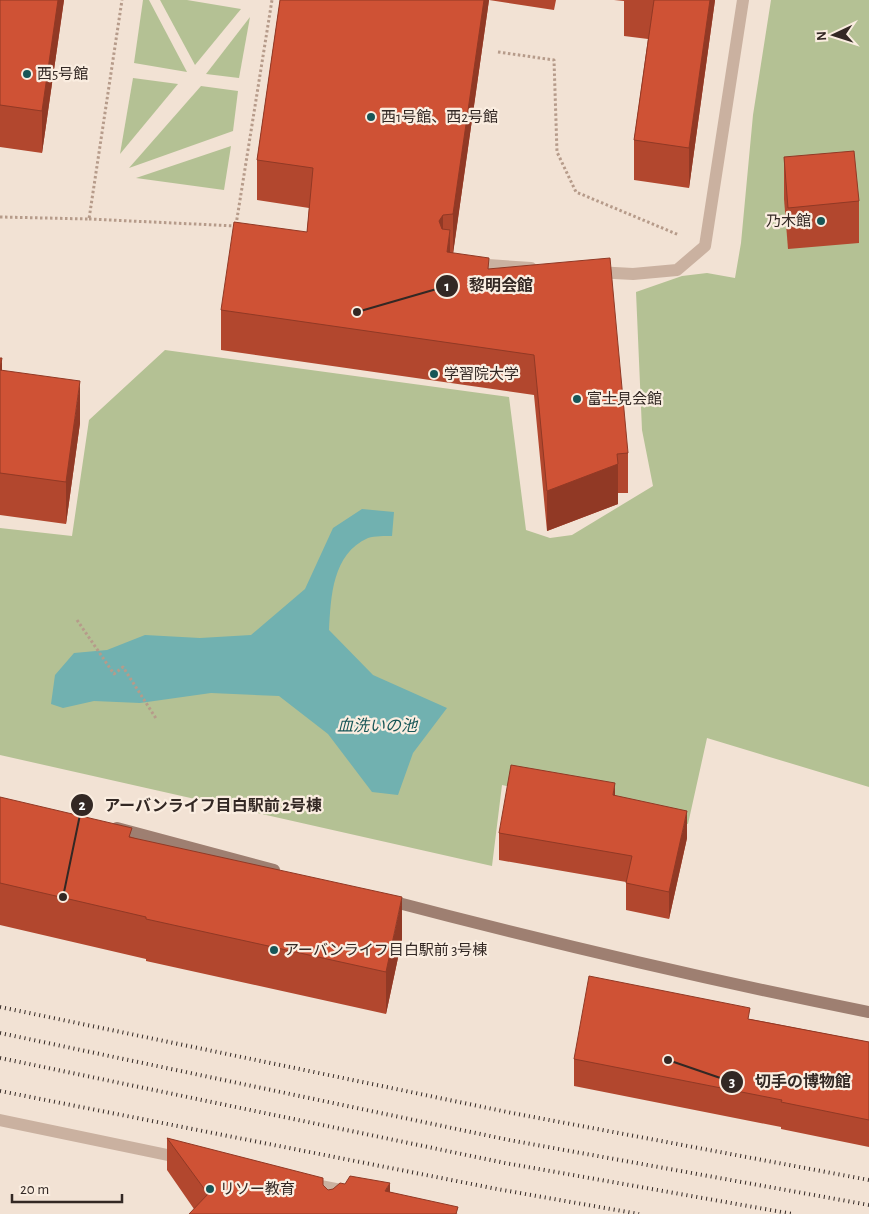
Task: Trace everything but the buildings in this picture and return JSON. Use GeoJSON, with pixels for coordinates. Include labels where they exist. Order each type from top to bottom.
{"type":"FeatureCollection","features":[{"type":"Feature","properties":{"kind":"street"},"geometry":{"type":"LineString","coordinates":[[584,271],[633,274],[677,270],[705,246],[743,0]]}},
{"type":"Feature","properties":{"kind":"street"},"geometry":{"type":"LineString","coordinates":[[457,263],[545,268]]}},
{"type":"Feature","properties":{"kind":"street"},"geometry":{"type":"LineString","coordinates":[[107,825],[289,874]]}},
{"type":"Feature","properties":{"kind":"street"},"geometry":{"type":"LineString","coordinates":[[375,896],[499,929],[722,983],[869,1012]]}},
{"type":"Feature","properties":{"kind":"street"},"geometry":{"type":"LineString","coordinates":[[0,1120],[200,1161]]}},
{"type":"Feature","properties":{"kind":"street"},"geometry":{"type":"LineString","coordinates":[[293,1180],[367,1195]]}},
{"type":"Feature","properties":{"kind":"street"},"geometry":{"type":"LineString","coordinates":[[336,1206],[349,1191]]}},
{"type":"Feature","properties":{"kind":"path"},"geometry":{"type":"LineString","coordinates":[[89,219],[122,0]]}},
{"type":"Feature","properties":{"kind":"path"},"geometry":{"type":"LineString","coordinates":[[236,226],[272,0]]}},
{"type":"Feature","properties":{"kind":"path"},"geometry":{"type":"LineString","coordinates":[[498,52],[554,60],[557,152],[576,192],[705,246]]}},
{"type":"Feature","properties":{"kind":"path"},"geometry":{"type":"LineString","coordinates":[[0,217],[89,219],[246,228]]}},
{"type":"Feature","properties":{"kind":"path"},"geometry":{"type":"LineString","coordinates":[[77,620],[114,674],[123,668],[157,720]]}},
{"type":"Feature","properties":{"kind":"green space"},"geometry":{"type":"Polygon","coordinates":[[[143,0],[149,0],[187,72],[134,63],[143,0]]]}},
{"type":"Feature","properties":{"kind":"green space"},"geometry":{"type":"Polygon","coordinates":[[[160,0],[187,0],[241,9],[195,65],[160,0]]]}},
{"type":"Feature","properties":{"kind":"green space"},"geometry":{"type":"Polygon","coordinates":[[[771,0],[869,0],[869,787],[707,738],[688,824],[502,785],[492,866],[0,755],[0,528],[72,536],[89,420],[165,350],[509,397],[526,530],[550,538],[572,535],[653,486],[642,430],[636,292],[682,276],[707,273],[735,278],[741,243],[753,115],[771,0]]]}},
{"type":"Feature","properties":{"kind":"green space"},"geometry":{"type":"Polygon","coordinates":[[[250,17],[239,78],[206,74],[250,17]]]}},
{"type":"Feature","properties":{"kind":"green space"},"geometry":{"type":"Polygon","coordinates":[[[133,78],[178,84],[120,154],[133,78]]]}},
{"type":"Feature","properties":{"kind":"green space"},"geometry":{"type":"Polygon","coordinates":[[[201,86],[238,91],[233,131],[129,168],[201,86]]]}},
{"type":"Feature","properties":{"kind":"green space"},"geometry":{"type":"Polygon","coordinates":[[[231,146],[224,190],[136,178],[231,146]]]}},
{"type":"Feature","properties":{"kind":"water","name":"血洗いの池"},"geometry":{"type":"Polygon","coordinates":[[[362,509],[394,512],[392,536],[368,538],[356,545],[347,554],[340,565],[336,578],[329,630],[373,675],[447,708],[413,753],[398,795],[372,792],[328,734],[279,696],[211,693],[140,703],[94,701],[63,708],[51,704],[55,675],[74,653],[107,650],[145,635],[200,638],[251,635],[305,589],[333,528],[362,509]]]}},
{"type":"Feature","properties":{"kind":"railway"},"geometry":{"type":"LineString","coordinates":[[0,1007],[512,1113],[869,1180]]}},
{"type":"Feature","properties":{"kind":"railway"},"geometry":{"type":"LineString","coordinates":[[0,1033],[509,1140],[869,1205]]}},
{"type":"Feature","properties":{"kind":"railway"},"geometry":{"type":"LineString","coordinates":[[0,1058],[505,1163],[793,1214]]}},
{"type":"Feature","properties":{"kind":"railway"},"geometry":{"type":"LineString","coordinates":[[0,1091],[497,1189],[639,1214]]}},
{"type":"Feature","properties":{"kind":"place","name":"西5号館"},"geometry":{"type":"Point","coordinates":[27,74]}},
{"type":"Feature","properties":{"kind":"place","name":"西1号館、西2号館"},"geometry":{"type":"Point","coordinates":[371,117]}},
{"type":"Feature","properties":{"kind":"place","name":"乃木館"},"geometry":{"type":"Point","coordinates":[821,221]}},
{"type":"Feature","properties":{"kind":"place","name":"黎明会館"},"geometry":{"type":"Point","coordinates":[357,312]}},
{"type":"Feature","properties":{"kind":"place","name":"学習院大学"},"geometry":{"type":"Point","coordinates":[434,374]}},
{"type":"Feature","properties":{"kind":"place","name":"富士見会館"},"geometry":{"type":"Point","coordinates":[577,399]}},
{"type":"Feature","properties":{"kind":"place","name":"アーバンライフ目白駅前 2号棟"},"geometry":{"type":"Point","coordinates":[63,897]}},
{"type":"Feature","properties":{"kind":"place","name":"アーバンライフ目白駅前 3号棟"},"geometry":{"type":"Point","coordinates":[274,950]}},
{"type":"Feature","properties":{"kind":"place","name":"切手の博物館"},"geometry":{"type":"Point","coordinates":[668,1060]}},
{"type":"Feature","properties":{"kind":"place","name":"リソー教育"},"geometry":{"type":"Point","coordinates":[210,1189]}}]}
